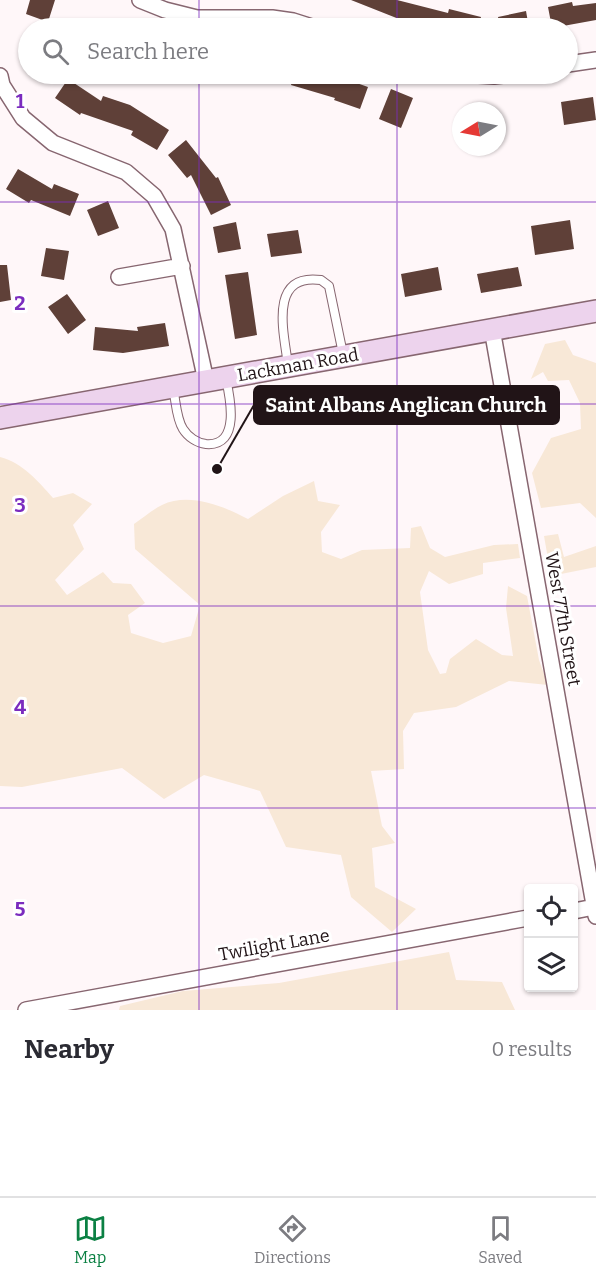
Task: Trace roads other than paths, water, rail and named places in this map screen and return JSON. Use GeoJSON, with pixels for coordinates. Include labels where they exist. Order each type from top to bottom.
{"type":"FeatureCollection","features":[{"type":"Feature","properties":{"kind":"main road","name":"Lackman Road"},"geometry":{"type":"LineString","coordinates":[[0,418],[596,311]]}},
{"type":"Feature","properties":{"kind":"street"},"geometry":{"type":"LineString","coordinates":[[140,0],[165,10],[197,18],[272,18]]}},
{"type":"Feature","properties":{"kind":"street"},"geometry":{"type":"LineString","coordinates":[[578,62],[596,60]]}},
{"type":"Feature","properties":{"kind":"street"},"geometry":{"type":"LineString","coordinates":[[0,76],[2,85],[23,118],[53,143],[126,172],[154,196],[173,229],[216,379]]}},
{"type":"Feature","properties":{"kind":"street"},"geometry":{"type":"LineString","coordinates":[[119,277],[182,266]]}},
{"type":"Feature","properties":{"kind":"street","name":"West 77th Street"},"geometry":{"type":"LineString","coordinates":[[492,329],[595,911]]}},
{"type":"Feature","properties":{"kind":"street"},"geometry":{"type":"LineString","coordinates":[[578,910],[595,911]]}},
{"type":"Feature","properties":{"kind":"street","name":"Twilight Lane"},"geometry":{"type":"LineString","coordinates":[[26,1010],[524,919]]}},
{"type":"Feature","properties":{"kind":"lane"},"geometry":{"type":"LineString","coordinates":[[289,367],[283,302],[290,288],[298,281],[321,280],[328,286],[344,357]]}},
{"type":"Feature","properties":{"kind":"lane"},"geometry":{"type":"LineString","coordinates":[[173,387],[184,430],[194,440],[210,444],[216,443],[225,435],[231,421],[232,409],[216,379]]}},
{"type":"Feature","properties":{"kind":"place","name":"Saint Albans Anglican Church"},"geometry":{"type":"Point","coordinates":[217,469]}}]}
